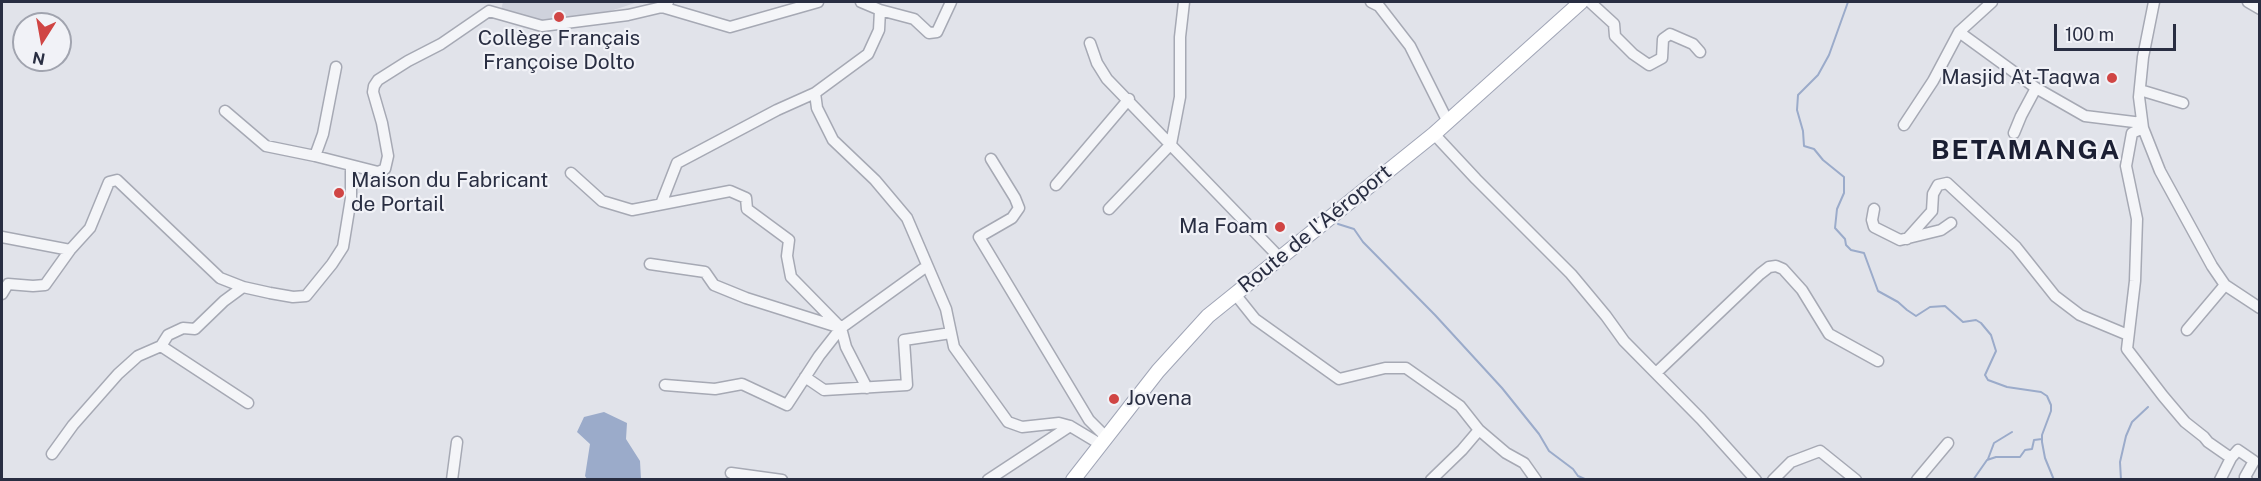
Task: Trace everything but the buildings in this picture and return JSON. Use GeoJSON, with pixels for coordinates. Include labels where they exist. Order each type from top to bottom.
{"type":"FeatureCollection","features":[{"type":"Feature","properties":{"kind":"main road","name":"Route de l'Aéroport"},"geometry":{"type":"LineString","coordinates":[[1073,480],[1181,344],[1208,316],[1434,134],[1581,2]]}},
{"type":"Feature","properties":{"kind":"street"},"geometry":{"type":"LineString","coordinates":[[225,111],[266,146],[378,172],[385,169],[388,156],[373,92],[378,80],[441,44],[491,6],[542,26],[628,15],[665,4],[730,27],[818,2]]}},
{"type":"Feature","properties":{"kind":"street"},"geometry":{"type":"LineString","coordinates":[[861,2],[880,10],[914,19],[929,33],[937,32],[951,2]]}},
{"type":"Feature","properties":{"kind":"street"},"geometry":{"type":"LineString","coordinates":[[1109,209],[1172,144],[1180,97],[1180,37],[1184,2]]}},
{"type":"Feature","properties":{"kind":"street"},"geometry":{"type":"LineString","coordinates":[[1371,2],[1379,6],[1410,46],[1448,122]]}},
{"type":"Feature","properties":{"kind":"street"},"geometry":{"type":"LineString","coordinates":[[1590,2],[1614,24],[1615,36],[1648,65],[1662,58],[1663,39],[1670,34],[1693,44],[1700,52]]}},
{"type":"Feature","properties":{"kind":"street"},"geometry":{"type":"LineString","coordinates":[[1904,125],[1933,81],[1959,32],[1992,2]]}},
{"type":"Feature","properties":{"kind":"street"},"geometry":{"type":"LineString","coordinates":[[2154,2],[2143,57],[2140,90],[2142,126],[2160,171],[2212,266],[2225,285],[2259,308]]}},
{"type":"Feature","properties":{"kind":"street"},"geometry":{"type":"LineString","coordinates":[[2248,2],[2259,9]]}},
{"type":"Feature","properties":{"kind":"street"},"geometry":{"type":"LineString","coordinates":[[661,204],[677,163],[815,93],[868,54],[879,30],[880,10]]}},
{"type":"Feature","properties":{"kind":"street"},"geometry":{"type":"LineString","coordinates":[[1959,32],[2036,88],[2089,118],[2142,126]]}},
{"type":"Feature","properties":{"kind":"street"},"geometry":{"type":"LineString","coordinates":[[1089,43],[1107,79],[1129,99],[1279,257]]}},
{"type":"Feature","properties":{"kind":"street"},"geometry":{"type":"LineString","coordinates":[[315,156],[323,134],[336,67]]}},
{"type":"Feature","properties":{"kind":"street"},"geometry":{"type":"LineString","coordinates":[[2014,133],[2020,116],[2036,88]]}},
{"type":"Feature","properties":{"kind":"street"},"geometry":{"type":"LineString","coordinates":[[2140,90],[2183,103]]}},
{"type":"Feature","properties":{"kind":"street"},"geometry":{"type":"LineString","coordinates":[[815,93],[817,108],[833,140],[875,180],[907,218],[946,309],[954,347],[1008,422],[1022,427],[1059,423],[1103,441]]}},
{"type":"Feature","properties":{"kind":"street"},"geometry":{"type":"LineString","coordinates":[[1056,185],[1129,99]]}},
{"type":"Feature","properties":{"kind":"street"},"geometry":{"type":"LineString","coordinates":[[2142,126],[2132,134],[2126,166],[2137,219],[2134,290],[2127,349],[2185,422],[2231,458]]}},
{"type":"Feature","properties":{"kind":"street"},"geometry":{"type":"LineString","coordinates":[[1434,134],[1571,274],[1624,341],[1756,480]]}},
{"type":"Feature","properties":{"kind":"street"},"geometry":{"type":"LineString","coordinates":[[991,159],[1019,208],[1012,218],[980,237],[1103,441]]}},
{"type":"Feature","properties":{"kind":"street"},"geometry":{"type":"LineString","coordinates":[[2,294],[8,284],[45,285],[70,250],[90,228],[109,182],[117,180],[220,278],[243,287],[293,297],[306,296],[343,247],[351,198],[351,166]]}},
{"type":"Feature","properties":{"kind":"street"},"geometry":{"type":"LineString","coordinates":[[571,173],[602,201],[632,210],[730,191],[746,198],[747,209],[789,240],[787,256],[791,277],[841,328],[846,347],[867,388]]}},
{"type":"Feature","properties":{"kind":"street"},"geometry":{"type":"LineString","coordinates":[[1907,238],[1932,212],[1933,194],[1938,185],[1947,183],[2016,248],[2055,296],[2080,315],[2128,335]]}},
{"type":"Feature","properties":{"kind":"street"},"geometry":{"type":"LineString","coordinates":[[1874,208],[1872,220],[1874,227],[1894,239],[1941,230],[1952,223]]}},
{"type":"Feature","properties":{"kind":"street"},"geometry":{"type":"LineString","coordinates":[[2,237],[70,250]]}},
{"type":"Feature","properties":{"kind":"street"},"geometry":{"type":"LineString","coordinates":[[650,264],[705,272],[714,285],[746,298],[841,328]]}},
{"type":"Feature","properties":{"kind":"street"},"geometry":{"type":"LineString","coordinates":[[665,384],[715,389],[742,384],[787,405],[841,328],[927,266]]}},
{"type":"Feature","properties":{"kind":"street"},"geometry":{"type":"LineString","coordinates":[[1656,373],[1760,274],[1768,267],[1776,266],[1783,269],[1802,290],[1829,334],[1878,362]]}},
{"type":"Feature","properties":{"kind":"street"},"geometry":{"type":"LineString","coordinates":[[2187,330],[2225,285]]}},
{"type":"Feature","properties":{"kind":"street"},"geometry":{"type":"LineString","coordinates":[[52,454],[73,425],[118,374],[138,356],[160,346],[168,335],[183,328],[195,328],[243,287]]}},
{"type":"Feature","properties":{"kind":"street"},"geometry":{"type":"LineString","coordinates":[[1235,294],[1255,319],[1339,379],[1385,368],[1406,368],[1460,406],[1479,430],[1506,453],[1524,463],[1536,480]]}},
{"type":"Feature","properties":{"kind":"street"},"geometry":{"type":"LineString","coordinates":[[805,377],[824,390],[907,385],[904,340],[951,333]]}},
{"type":"Feature","properties":{"kind":"street"},"geometry":{"type":"LineString","coordinates":[[160,346],[248,403]]}},
{"type":"Feature","properties":{"kind":"street"},"geometry":{"type":"LineString","coordinates":[[988,480],[1070,426]]}},
{"type":"Feature","properties":{"kind":"street"},"geometry":{"type":"LineString","coordinates":[[1431,480],[1479,430]]}},
{"type":"Feature","properties":{"kind":"street"},"geometry":{"type":"LineString","coordinates":[[452,480],[457,442]]}},
{"type":"Feature","properties":{"kind":"street"},"geometry":{"type":"LineString","coordinates":[[1917,480],[1948,443]]}},
{"type":"Feature","properties":{"kind":"street"},"geometry":{"type":"LineString","coordinates":[[2220,480],[2231,458],[2238,450],[2254,461],[2245,479]]}},
{"type":"Feature","properties":{"kind":"street"},"geometry":{"type":"LineString","coordinates":[[1773,480],[1791,462],[1820,451],[1856,480]]}},
{"type":"Feature","properties":{"kind":"street"},"geometry":{"type":"LineString","coordinates":[[731,473],[782,480]]}},
{"type":"Feature","properties":{"kind":"shaded area","name":"Collège Français Françoise Dolto"},"geometry":{"type":"Polygon","coordinates":[[[503,2],[638,2],[565,26],[501,10],[503,2]]]}},
{"type":"Feature","properties":{"kind":"water"},"geometry":{"type":"Polygon","coordinates":[[[604,412],[627,423],[626,439],[640,461],[641,479],[587,479],[585,476],[590,444],[577,432],[584,417],[604,412]]]}},
{"type":"Feature","properties":{"kind":"waterway"},"geometry":{"type":"LineString","coordinates":[[1848,2],[1829,55],[1818,75],[1798,95],[1797,110],[1803,131],[1804,146],[1814,149],[1823,160],[1844,177],[1844,193],[1837,209],[1835,228],[1851,250],[1864,253],[1878,291],[1898,302],[1916,316],[1930,307],[1945,306],[1963,322],[1976,320],[1981,323],[1991,335],[1996,351],[1985,375],[1988,380],[2007,387],[2041,392],[2047,396],[2051,411],[2042,435],[2042,442],[2045,458],[2054,480]]}},
{"type":"Feature","properties":{"kind":"waterway"},"geometry":{"type":"LineString","coordinates":[[1338,224],[1354,229],[1363,242],[1435,315],[1502,388],[1539,434],[1549,451],[1573,469],[1578,476],[1587,480]]}},
{"type":"Feature","properties":{"kind":"waterway"},"geometry":{"type":"LineString","coordinates":[[2121,480],[2120,462],[2126,436],[2132,422],[2148,407]]}},
{"type":"Feature","properties":{"kind":"waterway"},"geometry":{"type":"LineString","coordinates":[[1988,459],[1994,443],[2012,432]]}},
{"type":"Feature","properties":{"kind":"waterway"},"geometry":{"type":"LineString","coordinates":[[1973,480],[1987,460],[1996,457],[2020,457],[2025,450],[2032,449],[2034,440],[2042,439]]}},
{"type":"Feature","properties":{"kind":"place","name":"Collège Français Françoise Dolto"},"geometry":{"type":"Point","coordinates":[559,17]}},
{"type":"Feature","properties":{"kind":"place","name":"Masjid At-Taqwa"},"geometry":{"type":"Point","coordinates":[2112,78]}},
{"type":"Feature","properties":{"kind":"place","name":"Maison du Fabricant de Portail"},"geometry":{"type":"Point","coordinates":[339,193]}},
{"type":"Feature","properties":{"kind":"place","name":"Ma Foam"},"geometry":{"type":"Point","coordinates":[1280,227]}},
{"type":"Feature","properties":{"kind":"place","name":"Jovena"},"geometry":{"type":"Point","coordinates":[1114,399]}},
{"type":"Feature","properties":{"kind":"district","name":"BETAMANGA"},"geometry":{"type":"Point","coordinates":[2026,151]}}]}
